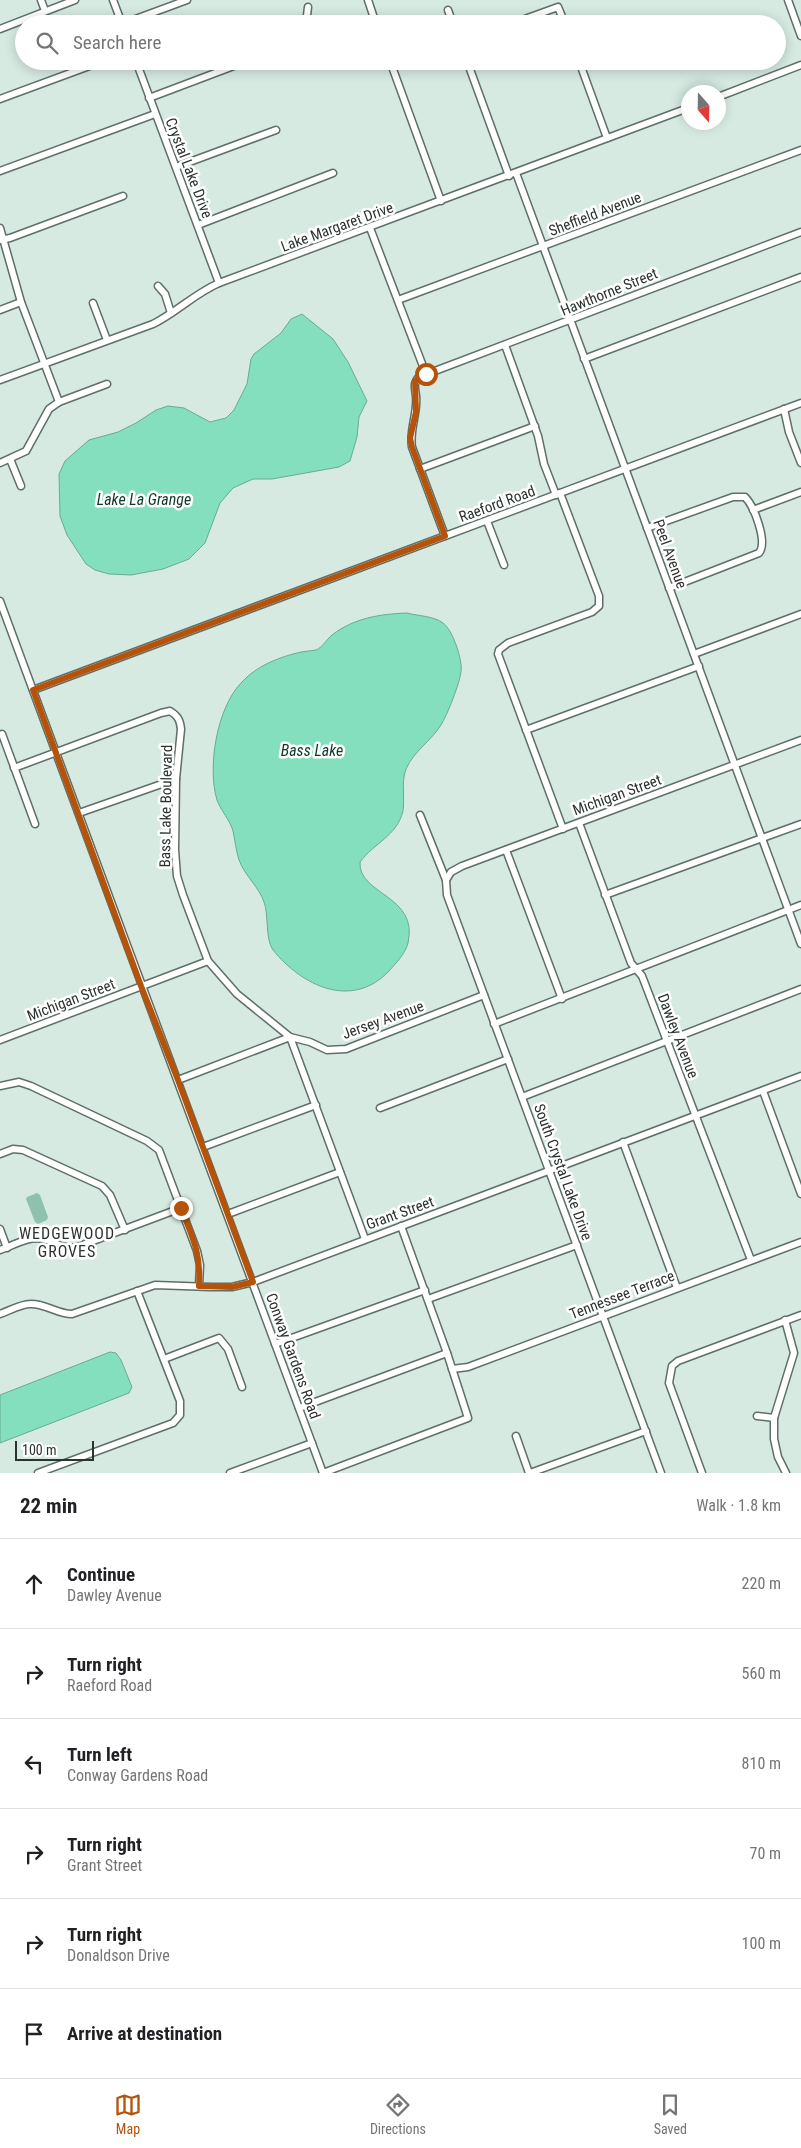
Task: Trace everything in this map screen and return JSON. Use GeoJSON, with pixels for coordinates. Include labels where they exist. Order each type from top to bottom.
{"type":"FeatureCollection","features":[{"type":"Feature","properties":{"kind":"street"},"geometry":{"type":"LineString","coordinates":[[41,0],[45,11]]}},
{"type":"Feature","properties":{"kind":"street"},"geometry":{"type":"LineString","coordinates":[[34,15],[75,0]]}},
{"type":"Feature","properties":{"kind":"street"},"geometry":{"type":"LineString","coordinates":[[113,0],[119,15]]}},
{"type":"Feature","properties":{"kind":"street"},"geometry":{"type":"LineString","coordinates":[[146,15],[186,0]]}},
{"type":"Feature","properties":{"kind":"street"},"geometry":{"type":"LineString","coordinates":[[368,0],[373,15]]}},
{"type":"Feature","properties":{"kind":"street"},"geometry":{"type":"LineString","coordinates":[[788,0],[801,36]]}},
{"type":"Feature","properties":{"kind":"street"},"geometry":{"type":"LineString","coordinates":[[307,15],[308,6]]}},
{"type":"Feature","properties":{"kind":"street"},"geometry":{"type":"LineString","coordinates":[[536,15],[558,7],[561,15]]}},
{"type":"Feature","properties":{"kind":"street"},"geometry":{"type":"LineString","coordinates":[[448,10],[450,15]]}},
{"type":"Feature","properties":{"kind":"street"},"geometry":{"type":"LineString","coordinates":[[0,28],[15,22]]}},
{"type":"Feature","properties":{"kind":"street"},"geometry":{"type":"LineString","coordinates":[[726,94],[801,66]]}},
{"type":"Feature","properties":{"kind":"street"},"geometry":{"type":"LineString","coordinates":[[0,99],[79,70]]}},
{"type":"Feature","properties":{"kind":"street","name":"Crystal Lake Drive"},"geometry":{"type":"LineString","coordinates":[[139,70],[219,283]]}},
{"type":"Feature","properties":{"kind":"street"},"geometry":{"type":"LineString","coordinates":[[149,98],[223,70]]}},
{"type":"Feature","properties":{"kind":"street"},"geometry":{"type":"LineString","coordinates":[[393,70],[441,201]]}},
{"type":"Feature","properties":{"kind":"street","name":"Peel Avenue"},"geometry":{"type":"LineString","coordinates":[[471,70],[543,247],[736,764],[801,944]]}},
{"type":"Feature","properties":{"kind":"street"},"geometry":{"type":"LineString","coordinates":[[582,70],[608,138]]}},
{"type":"Feature","properties":{"kind":"street","name":"Lake Margaret Drive"},"geometry":{"type":"LineString","coordinates":[[0,380],[153,324],[194,295],[219,283],[681,111]]}},
{"type":"Feature","properties":{"kind":"street"},"geometry":{"type":"LineString","coordinates":[[0,171],[155,114]]}},
{"type":"Feature","properties":{"kind":"street"},"geometry":{"type":"LineString","coordinates":[[176,167],[276,130]]}},
{"type":"Feature","properties":{"kind":"street","name":"Sheffield Avenue"},"geometry":{"type":"LineString","coordinates":[[398,300],[801,150]]}},
{"type":"Feature","properties":{"kind":"street"},"geometry":{"type":"LineString","coordinates":[[198,225],[333,173]]}},
{"type":"Feature","properties":{"kind":"street"},"geometry":{"type":"LineString","coordinates":[[2,239],[123,196]]}},
{"type":"Feature","properties":{"kind":"street"},"geometry":{"type":"LineString","coordinates":[[0,228],[21,302],[58,402]]}},
{"type":"Feature","properties":{"kind":"street"},"geometry":{"type":"LineString","coordinates":[[370,228],[426,374],[415,381],[416,412],[410,438],[445,536]]}},
{"type":"Feature","properties":{"kind":"street","name":"Hawthorne Street"},"geometry":{"type":"LineString","coordinates":[[426,374],[505,346],[801,232]]}},
{"type":"Feature","properties":{"kind":"street"},"geometry":{"type":"LineString","coordinates":[[584,359],[801,277]]}},
{"type":"Feature","properties":{"kind":"street"},"geometry":{"type":"LineString","coordinates":[[158,286],[165,294],[171,313]]}},
{"type":"Feature","properties":{"kind":"street"},"geometry":{"type":"LineString","coordinates":[[0,310],[21,302]]}},
{"type":"Feature","properties":{"kind":"street"},"geometry":{"type":"LineString","coordinates":[[93,304],[107,340]]}},
{"type":"Feature","properties":{"kind":"street"},"geometry":{"type":"LineString","coordinates":[[505,346],[535,426],[544,464],[600,596],[599,606],[592,612],[508,643],[499,650],[499,659],[562,828]]}},
{"type":"Feature","properties":{"kind":"street"},"geometry":{"type":"LineString","coordinates":[[0,463],[26,451],[49,409],[58,402],[107,384]]}},
{"type":"Feature","properties":{"kind":"street","name":"Raeford Road"},"geometry":{"type":"LineString","coordinates":[[33,690],[801,403]]}},
{"type":"Feature","properties":{"kind":"street"},"geometry":{"type":"LineString","coordinates":[[784,409],[789,432],[801,463]]}},
{"type":"Feature","properties":{"kind":"street"},"geometry":{"type":"LineString","coordinates":[[420,469],[535,426]]}},
{"type":"Feature","properties":{"kind":"street"},"geometry":{"type":"LineString","coordinates":[[10,459],[21,486]]}},
{"type":"Feature","properties":{"kind":"street"},"geometry":{"type":"LineString","coordinates":[[753,510],[801,492]]}},
{"type":"Feature","properties":{"kind":"street"},"geometry":{"type":"LineString","coordinates":[[647,528],[733,497],[745,497],[753,510],[763,538],[760,553],[669,588]]}},
{"type":"Feature","properties":{"kind":"street"},"geometry":{"type":"LineString","coordinates":[[487,521],[504,565]]}},
{"type":"Feature","properties":{"kind":"street","name":"Conway Gardens Road"},"geometry":{"type":"LineString","coordinates":[[0,601],[141,986],[178,1080],[323,1473]]}},
{"type":"Feature","properties":{"kind":"street"},"geometry":{"type":"LineString","coordinates":[[694,654],[801,614]]}},
{"type":"Feature","properties":{"kind":"street"},"geometry":{"type":"LineString","coordinates":[[526,730],[699,666]]}},
{"type":"Feature","properties":{"kind":"street","name":"Bass Lake Boulevard"},"geometry":{"type":"LineString","coordinates":[[56,753],[161,713],[170,711],[176,715],[180,721],[181,729],[176,779],[177,876],[208,961],[237,994],[290,1037]]}},
{"type":"Feature","properties":{"kind":"street"},"geometry":{"type":"LineString","coordinates":[[2,734],[35,824]]}},
{"type":"Feature","properties":{"kind":"street","name":"Michigan Street"},"geometry":{"type":"LineString","coordinates":[[446,880],[456,868],[801,740]]}},
{"type":"Feature","properties":{"kind":"street"},"geometry":{"type":"LineString","coordinates":[[14,768],[56,753]]}},
{"type":"Feature","properties":{"kind":"street"},"geometry":{"type":"LineString","coordinates":[[79,813],[176,779]]}},
{"type":"Feature","properties":{"kind":"street"},"geometry":{"type":"LineString","coordinates":[[420,815],[446,880]]}},
{"type":"Feature","properties":{"kind":"street","name":"Dawley Avenue"},"geometry":{"type":"LineString","coordinates":[[579,823],[631,963],[642,976],[751,1260]]}},
{"type":"Feature","properties":{"kind":"street"},"geometry":{"type":"LineString","coordinates":[[605,896],[801,824]]}},
{"type":"Feature","properties":{"kind":"street"},"geometry":{"type":"LineString","coordinates":[[506,850],[562,999]]}},
{"type":"Feature","properties":{"kind":"street","name":"South Crystal Lake Drive"},"geometry":{"type":"LineString","coordinates":[[446,880],[447,895],[661,1473]]}},
{"type":"Feature","properties":{"kind":"street"},"geometry":{"type":"LineString","coordinates":[[494,1024],[801,905]]}},
{"type":"Feature","properties":{"kind":"street","name":"Michigan Street"},"geometry":{"type":"LineString","coordinates":[[0,1040],[208,961]]}},
{"type":"Feature","properties":{"kind":"street"},"geometry":{"type":"LineString","coordinates":[[522,1097],[801,989]]}},
{"type":"Feature","properties":{"kind":"street","name":"Jersey Avenue"},"geometry":{"type":"LineString","coordinates":[[290,1037],[310,1042],[327,1050],[346,1049],[484,995]]}},
{"type":"Feature","properties":{"kind":"street"},"geometry":{"type":"LineString","coordinates":[[178,1080],[290,1037],[365,1239]]}},
{"type":"Feature","properties":{"kind":"street"},"geometry":{"type":"LineString","coordinates":[[380,1108],[508,1059]]}},
{"type":"Feature","properties":{"kind":"street","name":"Grant Street"},"geometry":{"type":"LineString","coordinates":[[0,1314],[29,1303],[63,1314],[72,1314],[155,1285],[232,1287],[253,1282],[801,1076]]}},
{"type":"Feature","properties":{"kind":"street"},"geometry":{"type":"LineString","coordinates":[[0,1086],[19,1082],[31,1086],[147,1141],[159,1150],[197,1250],[200,1265],[199,1286]]}},
{"type":"Feature","properties":{"kind":"street"},"geometry":{"type":"LineString","coordinates":[[763,1090],[801,1194]]}},
{"type":"Feature","properties":{"kind":"street"},"geometry":{"type":"LineString","coordinates":[[203,1147],[316,1105]]}},
{"type":"Feature","properties":{"kind":"street"},"geometry":{"type":"LineString","coordinates":[[623,1142],[677,1288]]}},
{"type":"Feature","properties":{"kind":"street"},"geometry":{"type":"LineString","coordinates":[[0,1154],[13,1149],[23,1150],[102,1186],[110,1195],[125,1230]]}},
{"type":"Feature","properties":{"kind":"street"},"geometry":{"type":"LineString","coordinates":[[228,1214],[340,1172]]}},
{"type":"Feature","properties":{"kind":"street"},"geometry":{"type":"LineString","coordinates":[[0,1250],[34,1238],[42,1238],[69,1249],[181,1208]]}},
{"type":"Feature","properties":{"kind":"street"},"geometry":{"type":"LineString","coordinates":[[323,1473],[468,1418],[447,1353],[401,1226]]}},
{"type":"Feature","properties":{"kind":"street"},"geometry":{"type":"LineString","coordinates":[[0,1229],[7,1248]]}},
{"type":"Feature","properties":{"kind":"street","name":"Tennessee Terrace"},"geometry":{"type":"LineString","coordinates":[[452,1369],[468,1367],[801,1242]]}},
{"type":"Feature","properties":{"kind":"street"},"geometry":{"type":"LineString","coordinates":[[428,1299],[577,1245]]}},
{"type":"Feature","properties":{"kind":"street"},"geometry":{"type":"LineString","coordinates":[[275,1344],[425,1290]]}},
{"type":"Feature","properties":{"kind":"street"},"geometry":{"type":"LineString","coordinates":[[38,1473],[173,1424],[180,1415],[180,1401],[137,1291]]}},
{"type":"Feature","properties":{"kind":"street"},"geometry":{"type":"LineString","coordinates":[[702,1473],[669,1383],[672,1366],[678,1361],[801,1315]]}},
{"type":"Feature","properties":{"kind":"street"},"geometry":{"type":"LineString","coordinates":[[785,1320],[794,1353],[774,1418],[774,1439],[778,1457],[786,1473]]}},
{"type":"Feature","properties":{"kind":"street"},"geometry":{"type":"LineString","coordinates":[[164,1359],[219,1338],[228,1348],[242,1388]]}},
{"type":"Feature","properties":{"kind":"street"},"geometry":{"type":"LineString","coordinates":[[299,1408],[447,1353]]}},
{"type":"Feature","properties":{"kind":"street"},"geometry":{"type":"LineString","coordinates":[[757,1416],[774,1418]]}},
{"type":"Feature","properties":{"kind":"street"},"geometry":{"type":"LineString","coordinates":[[516,1436],[530,1473],[646,1430]]}},
{"type":"Feature","properties":{"kind":"street"},"geometry":{"type":"LineString","coordinates":[[230,1473],[312,1443]]}},
{"type":"Feature","properties":{"kind":"shaded area"},"geometry":{"type":"Polygon","coordinates":[[[37,1193],[40,1195],[48,1217],[47,1220],[38,1224],[35,1222],[26,1199],[37,1193]]]}},
{"type":"Feature","properties":{"kind":"water","name":"Lake La Grange"},"geometry":{"type":"Polygon","coordinates":[[[302,314],[333,339],[348,362],[367,401],[359,417],[357,437],[350,461],[339,467],[272,479],[253,479],[233,488],[220,503],[205,543],[189,559],[163,569],[131,575],[109,574],[95,570],[86,564],[67,535],[60,516],[59,474],[65,461],[89,440],[118,432],[156,410],[168,406],[184,408],[210,422],[226,418],[234,410],[247,384],[251,359],[254,354],[281,333],[291,319],[302,314]]]}},
{"type":"Feature","properties":{"kind":"water","name":"Bass Lake"},"geometry":{"type":"Polygon","coordinates":[[[407,613],[435,619],[447,627],[456,646],[461,667],[456,691],[444,721],[413,757],[406,769],[403,811],[400,820],[396,827],[360,862],[362,873],[368,882],[397,905],[405,915],[409,927],[408,943],[398,961],[375,983],[359,989],[344,991],[328,989],[298,974],[273,950],[269,940],[264,902],[242,866],[238,857],[232,827],[217,800],[213,771],[216,738],[220,722],[233,694],[241,683],[254,672],[268,663],[284,657],[316,650],[340,629],[358,621],[387,614],[407,613]]]}},
{"type":"Feature","properties":{"kind":"water"},"geometry":{"type":"Polygon","coordinates":[[[110,1352],[116,1353],[121,1360],[132,1387],[129,1393],[0,1443],[0,1395],[110,1352]]]}},
{"type":"Feature","properties":{"kind":"district","name":"WEDGEWOOD GROVES"},"geometry":{"type":"Point","coordinates":[67,1242]}},
{"type":"Feature","properties":{"kind":"route"},"geometry":{"type":"LineString","coordinates":[[181,1208],[197,1250],[200,1265],[199,1286],[232,1287],[253,1282],[178,1080],[159,1035],[33,690],[445,536],[410,438],[416,412],[415,381],[426,374]]}}]}
